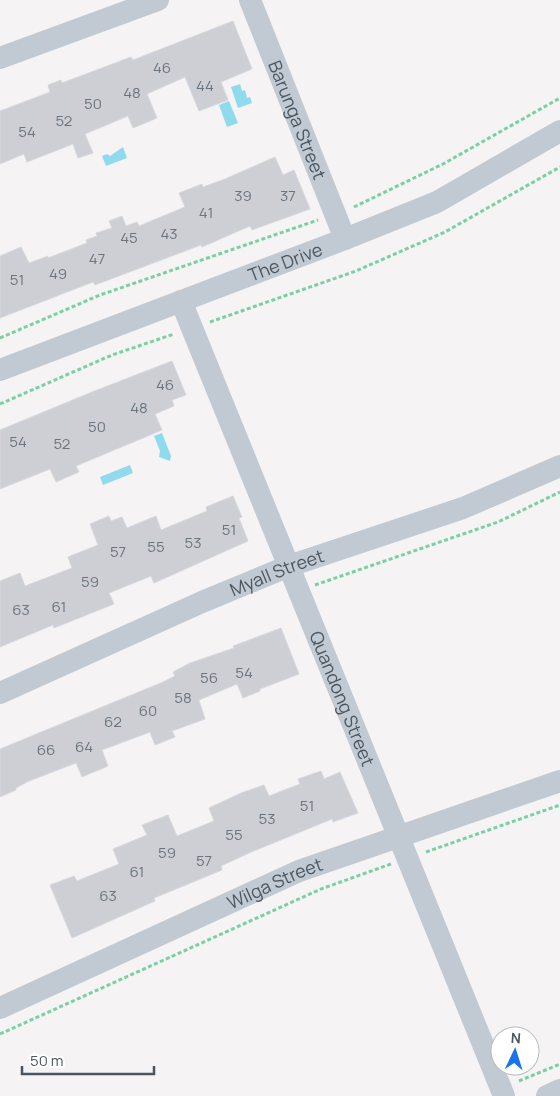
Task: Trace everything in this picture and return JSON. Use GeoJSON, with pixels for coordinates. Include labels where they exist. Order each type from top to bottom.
{"type":"FeatureCollection","features":[{"type":"Feature","properties":{"kind":"street"},"geometry":{"type":"LineString","coordinates":[[0,58],[158,0]]}},
{"type":"Feature","properties":{"kind":"street","name":"Barunga Street"},"geometry":{"type":"LineString","coordinates":[[250,0],[345,239]]}},
{"type":"Feature","properties":{"kind":"street","name":"The Drive"},"geometry":{"type":"LineString","coordinates":[[0,370],[345,239],[437,202],[560,131]]}},
{"type":"Feature","properties":{"kind":"street","name":"Quandong Street"},"geometry":{"type":"LineString","coordinates":[[181,301],[502,1092]]}},
{"type":"Feature","properties":{"kind":"street","name":"Myall Street"},"geometry":{"type":"LineString","coordinates":[[0,693],[202,602],[289,566],[463,508],[560,466]]}},
{"type":"Feature","properties":{"kind":"street","name":"Wilga Street"},"geometry":{"type":"LineString","coordinates":[[0,1008],[299,871],[560,781]]}},
{"type":"Feature","properties":{"kind":"street"},"geometry":{"type":"LineString","coordinates":[[547,1096],[560,1090]]}},
{"type":"Feature","properties":{"kind":"path"},"geometry":{"type":"LineString","coordinates":[[354,207],[443,164],[560,98]]}},
{"type":"Feature","properties":{"kind":"path"},"geometry":{"type":"LineString","coordinates":[[203,324],[356,271],[445,232],[560,167]]}},
{"type":"Feature","properties":{"kind":"path"},"geometry":{"type":"LineString","coordinates":[[0,338],[100,295],[324,218]]}},
{"type":"Feature","properties":{"kind":"path"},"geometry":{"type":"LineString","coordinates":[[0,404],[112,355],[175,334]]}},
{"type":"Feature","properties":{"kind":"path"},"geometry":{"type":"LineString","coordinates":[[312,586],[498,522],[560,492]]}},
{"type":"Feature","properties":{"kind":"path"},"geometry":{"type":"LineString","coordinates":[[418,855],[560,805]]}},
{"type":"Feature","properties":{"kind":"path"},"geometry":{"type":"LineString","coordinates":[[0,1034],[321,889],[392,864]]}},
{"type":"Feature","properties":{"kind":"path"},"geometry":{"type":"LineString","coordinates":[[502,1092],[560,1064]]}},
{"type":"Feature","properties":{"kind":"water"},"geometry":{"type":"Polygon","coordinates":[[[240,84],[242,91],[245,90],[247,98],[250,97],[252,103],[238,108],[231,87],[240,84]]]}},
{"type":"Feature","properties":{"kind":"water"},"geometry":{"type":"Polygon","coordinates":[[[229,101],[238,123],[227,127],[219,105],[229,101]]]}},
{"type":"Feature","properties":{"kind":"water"},"geometry":{"type":"Polygon","coordinates":[[[123,147],[127,158],[106,166],[102,156],[107,154],[110,156],[123,147]]]}},
{"type":"Feature","properties":{"kind":"water"},"geometry":{"type":"Polygon","coordinates":[[[162,433],[171,456],[170,461],[159,457],[160,451],[154,436],[162,433]]]}},
{"type":"Feature","properties":{"kind":"water"},"geometry":{"type":"Polygon","coordinates":[[[130,465],[133,473],[103,485],[100,477],[130,465]]]}},
{"type":"Feature","properties":{"kind":"building"},"geometry":{"type":"Polygon","coordinates":[[[233,21],[252,69],[221,82],[228,100],[199,111],[185,77],[147,94],[157,118],[133,128],[128,116],[85,134],[93,153],[78,158],[73,144],[27,162],[24,154],[0,164],[0,111],[50,92],[48,85],[61,80],[62,83],[131,57],[133,60],[233,21]]]}},
{"type":"Feature","properties":{"kind":"building"},"geometry":{"type":"Polygon","coordinates":[[[275,157],[283,175],[294,170],[310,209],[252,230],[250,226],[202,247],[201,245],[95,285],[93,282],[0,318],[0,256],[21,247],[29,263],[48,256],[48,258],[87,243],[86,240],[97,236],[96,233],[112,228],[109,221],[122,216],[126,226],[137,222],[139,226],[185,207],[179,193],[202,184],[203,187],[225,179],[275,157]]]}},
{"type":"Feature","properties":{"kind":"building"},"geometry":{"type":"Polygon","coordinates":[[[172,361],[186,395],[172,400],[174,406],[155,414],[162,430],[76,466],[79,472],[56,482],[50,469],[0,489],[0,430],[172,361]]]}},
{"type":"Feature","properties":{"kind":"building"},"geometry":{"type":"Polygon","coordinates":[[[233,496],[242,517],[239,518],[248,541],[154,583],[151,576],[109,593],[114,604],[54,628],[53,625],[0,647],[0,581],[20,573],[25,586],[72,568],[68,557],[98,545],[90,524],[109,516],[111,521],[122,517],[127,528],[156,516],[161,530],[207,511],[206,507],[233,496]]]}},
{"type":"Feature","properties":{"kind":"building"},"geometry":{"type":"Polygon","coordinates":[[[281,628],[299,674],[260,689],[260,691],[243,698],[237,684],[199,700],[205,719],[172,731],[175,737],[155,745],[150,732],[102,750],[108,766],[82,777],[76,763],[29,781],[16,788],[16,790],[0,797],[0,749],[163,682],[175,676],[173,672],[190,663],[234,648],[233,646],[281,628]]]}},
{"type":"Feature","properties":{"kind":"building"},"geometry":{"type":"Polygon","coordinates":[[[321,771],[324,779],[340,772],[358,813],[333,822],[332,819],[249,853],[221,866],[222,870],[154,898],[155,901],[72,938],[50,885],[74,876],[77,881],[119,864],[113,849],[147,835],[142,825],[168,815],[177,836],[214,821],[209,808],[241,793],[264,785],[269,796],[300,784],[298,779],[321,771]]]}}]}
